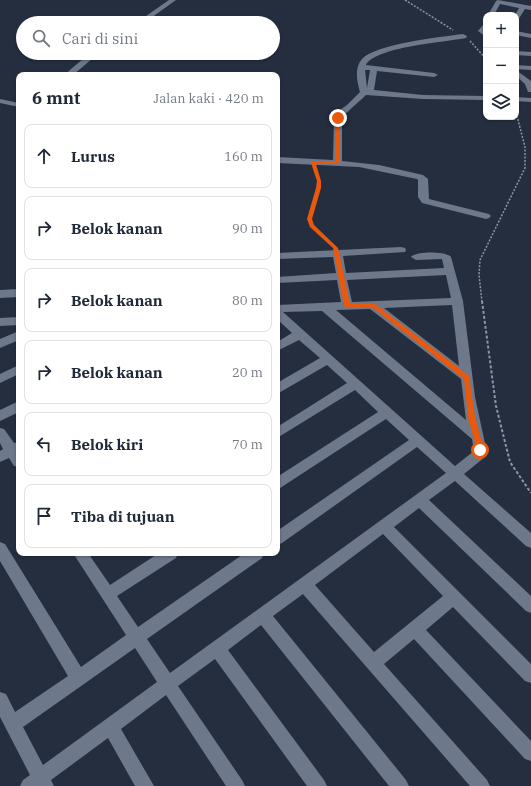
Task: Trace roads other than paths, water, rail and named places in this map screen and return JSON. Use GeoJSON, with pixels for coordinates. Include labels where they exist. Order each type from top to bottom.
{"type":"FeatureCollection","features":[{"type":"Feature","properties":{"kind":"street"},"geometry":{"type":"LineString","coordinates":[[149,16],[173,0]]}},
{"type":"Feature","properties":{"kind":"street"},"geometry":{"type":"LineString","coordinates":[[492,12],[495,2],[531,8]]}},
{"type":"Feature","properties":{"kind":"street"},"geometry":{"type":"LineString","coordinates":[[519,13],[523,6]]}},
{"type":"Feature","properties":{"kind":"street"},"geometry":{"type":"LineString","coordinates":[[519,34],[531,36]]}},
{"type":"Feature","properties":{"kind":"street"},"geometry":{"type":"LineString","coordinates":[[367,92],[359,76],[364,60],[378,53],[463,36]]}},
{"type":"Feature","properties":{"kind":"street"},"geometry":{"type":"LineString","coordinates":[[519,39],[531,40]]}},
{"type":"Feature","properties":{"kind":"street"},"geometry":{"type":"LineString","coordinates":[[519,53],[531,54]]}},
{"type":"Feature","properties":{"kind":"street"},"geometry":{"type":"LineString","coordinates":[[72,72],[86,60]]}},
{"type":"Feature","properties":{"kind":"street"},"geometry":{"type":"LineString","coordinates":[[362,67],[434,75]]}},
{"type":"Feature","properties":{"kind":"street"},"geometry":{"type":"LineString","coordinates":[[519,67],[531,68]]}},
{"type":"Feature","properties":{"kind":"street"},"geometry":{"type":"LineString","coordinates":[[338,163],[338,118],[340,114],[367,92],[374,68]]}},
{"type":"Feature","properties":{"kind":"street"},"geometry":{"type":"LineString","coordinates":[[519,75],[530,85]]}},
{"type":"Feature","properties":{"kind":"street"},"geometry":{"type":"LineString","coordinates":[[367,92],[483,98]]}},
{"type":"Feature","properties":{"kind":"street"},"geometry":{"type":"LineString","coordinates":[[519,99],[531,100]]}},
{"type":"Feature","properties":{"kind":"street"},"geometry":{"type":"LineString","coordinates":[[0,101],[16,104]]}},
{"type":"Feature","properties":{"kind":"street"},"geometry":{"type":"LineString","coordinates":[[280,160],[338,163],[386,168],[420,177],[423,179],[423,197],[425,201],[486,216]]}},
{"type":"Feature","properties":{"kind":"street"},"geometry":{"type":"LineString","coordinates":[[280,256],[402,250]]}},
{"type":"Feature","properties":{"kind":"street"},"geometry":{"type":"LineString","coordinates":[[337,253],[347,306]]}},
{"type":"Feature","properties":{"kind":"street"},"geometry":{"type":"LineString","coordinates":[[0,700],[38,783],[110,726],[420,500],[480,453],[472,417],[458,301],[451,271],[446,256],[416,257]]}},
{"type":"Feature","properties":{"kind":"street"},"geometry":{"type":"LineString","coordinates":[[280,280],[451,271]]}},
{"type":"Feature","properties":{"kind":"street"},"geometry":{"type":"LineString","coordinates":[[0,294],[16,293]]}},
{"type":"Feature","properties":{"kind":"street"},"geometry":{"type":"LineString","coordinates":[[280,309],[458,301]]}},
{"type":"Feature","properties":{"kind":"street"},"geometry":{"type":"LineString","coordinates":[[373,305],[467,378]]}},
{"type":"Feature","properties":{"kind":"street"},"geometry":{"type":"LineString","coordinates":[[325,307],[476,434]]}},
{"type":"Feature","properties":{"kind":"street"},"geometry":{"type":"LineString","coordinates":[[280,316],[531,542]]}},
{"type":"Feature","properties":{"kind":"street"},"geometry":{"type":"LineString","coordinates":[[0,322],[16,321]]}},
{"type":"Feature","properties":{"kind":"street"},"geometry":{"type":"LineString","coordinates":[[280,345],[300,334]]}},
{"type":"Feature","properties":{"kind":"street"},"geometry":{"type":"LineString","coordinates":[[0,344],[16,336]]}},
{"type":"Feature","properties":{"kind":"street"},"geometry":{"type":"LineString","coordinates":[[280,387],[328,359]]}},
{"type":"Feature","properties":{"kind":"street"},"geometry":{"type":"LineString","coordinates":[[0,379],[16,371]]}},
{"type":"Feature","properties":{"kind":"street"},"geometry":{"type":"LineString","coordinates":[[280,432],[356,384]]}},
{"type":"Feature","properties":{"kind":"street"},"geometry":{"type":"LineString","coordinates":[[0,416],[16,408]]}},
{"type":"Feature","properties":{"kind":"street"},"geometry":{"type":"LineString","coordinates":[[280,482],[387,412]]}},
{"type":"Feature","properties":{"kind":"street"},"geometry":{"type":"LineString","coordinates":[[0,433],[15,449],[0,457]]}},
{"type":"Feature","properties":{"kind":"street"},"geometry":{"type":"LineString","coordinates":[[280,537],[418,440]]}},
{"type":"Feature","properties":{"kind":"street"},"geometry":{"type":"LineString","coordinates":[[420,500],[531,606]]}},
{"type":"Feature","properties":{"kind":"street"},"geometry":{"type":"LineString","coordinates":[[384,526],[531,675]]}},
{"type":"Feature","properties":{"kind":"street"},"geometry":{"type":"LineString","coordinates":[[0,548],[78,678]]}},
{"type":"Feature","properties":{"kind":"street"},"geometry":{"type":"LineString","coordinates":[[83,556],[236,786]]}},
{"type":"Feature","properties":{"kind":"street"},"geometry":{"type":"LineString","coordinates":[[108,594],[166,556]]}},
{"type":"Feature","properties":{"kind":"street"},"geometry":{"type":"LineString","coordinates":[[12,724],[253,556]]}},
{"type":"Feature","properties":{"kind":"street"},"geometry":{"type":"LineString","coordinates":[[304,584],[481,786]]}},
{"type":"Feature","properties":{"kind":"street"},"geometry":{"type":"LineString","coordinates":[[373,663],[454,597]]}},
{"type":"Feature","properties":{"kind":"street"},"geometry":{"type":"LineString","coordinates":[[262,615],[400,786]]}},
{"type":"Feature","properties":{"kind":"street"},"geometry":{"type":"LineString","coordinates":[[415,629],[531,753]]}},
{"type":"Feature","properties":{"kind":"street"},"geometry":{"type":"LineString","coordinates":[[217,648],[318,786]]}},
{"type":"Feature","properties":{"kind":"street"},"geometry":{"type":"LineString","coordinates":[[110,726],[145,786]]}}]}
